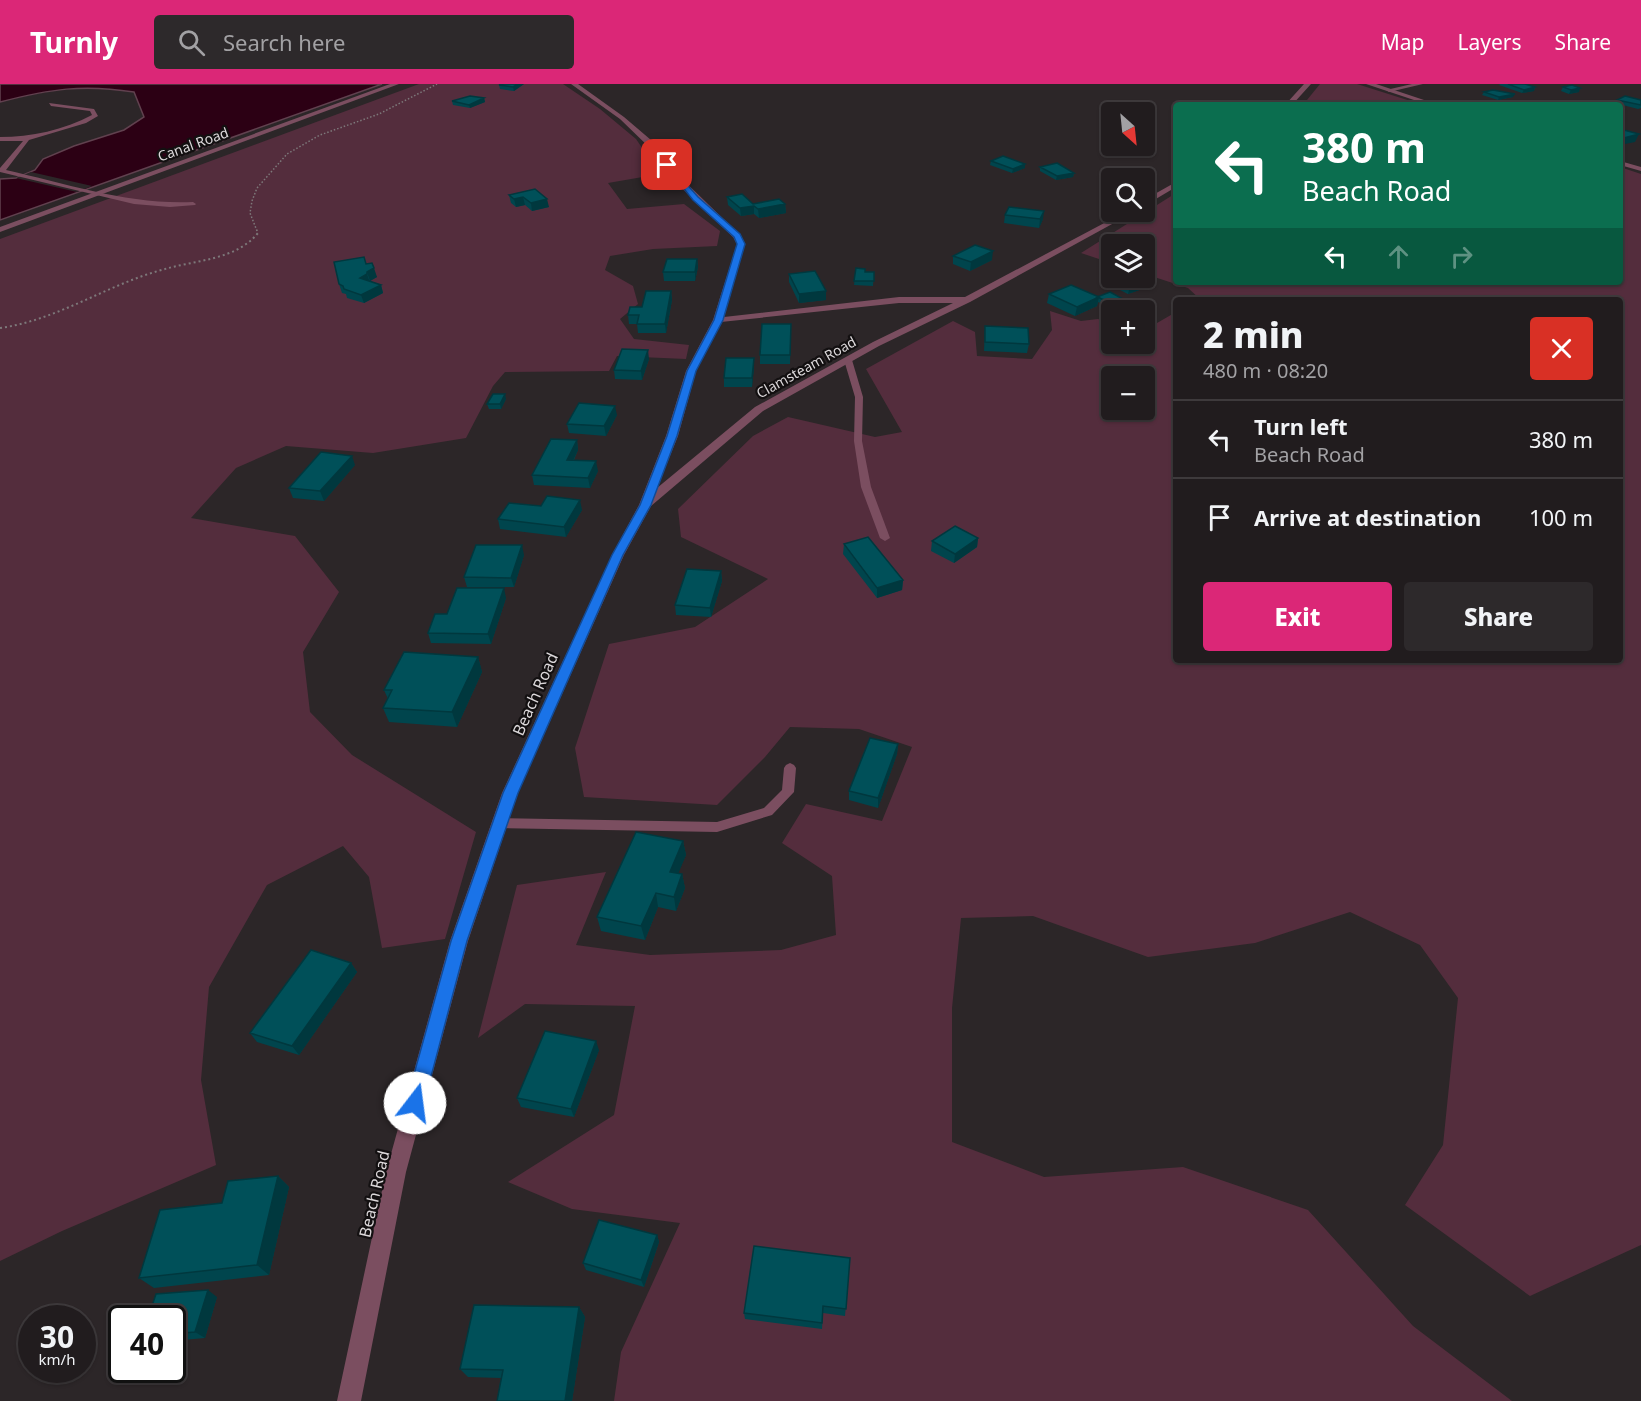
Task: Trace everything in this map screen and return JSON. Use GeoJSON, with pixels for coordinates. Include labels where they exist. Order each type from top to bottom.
{"type":"FeatureCollection","features":[{"type":"Feature","properties":{"kind":"street","name":"Canal Road"},"geometry":{"type":"LineString","coordinates":[[0,230],[396,84]]}},
{"type":"Feature","properties":{"kind":"street","name":"Beach Road"},"geometry":{"type":"LineString","coordinates":[[349,1401],[396,1172],[459,941],[510,793],[618,555],[645,505],[672,436],[691,371],[718,320],[741,244],[737,236],[682,185],[655,148],[622,118],[574,84]]}},
{"type":"Feature","properties":{"kind":"street"},"geometry":{"type":"LineString","coordinates":[[1291,102],[1308,84]]}},
{"type":"Feature","properties":{"kind":"street"},"geometry":{"type":"LineString","coordinates":[[1369,84],[1427,102]]}},
{"type":"Feature","properties":{"kind":"street"},"geometry":{"type":"LineString","coordinates":[[1623,164],[1641,169]]}},
{"type":"Feature","properties":{"kind":"street"},"geometry":{"type":"LineString","coordinates":[[1155,197],[1173,186]]}},
{"type":"Feature","properties":{"kind":"street","name":"Clamsteam Road"},"geometry":{"type":"LineString","coordinates":[[645,505],[759,410],[848,360],[967,300],[1111,222]]}},
{"type":"Feature","properties":{"kind":"street","name":"Clamsteam Road"},"geometry":{"type":"LineString","coordinates":[[718,320],[899,300],[967,300]]}},
{"type":"Feature","properties":{"kind":"lane"},"geometry":{"type":"LineString","coordinates":[[1389,90],[1420,84]]}},
{"type":"Feature","properties":{"kind":"lane"},"geometry":{"type":"LineString","coordinates":[[0,139],[27,139],[84,122],[95,116],[92,110],[51,104]]}},
{"type":"Feature","properties":{"kind":"lane"},"geometry":{"type":"LineString","coordinates":[[27,139],[1,170],[114,198],[165,206],[194,204]]}},
{"type":"Feature","properties":{"kind":"lane"},"geometry":{"type":"LineString","coordinates":[[848,360],[859,397],[858,441],[866,487],[885,538]]}},
{"type":"Feature","properties":{"kind":"lane"},"geometry":{"type":"LineString","coordinates":[[500,823],[717,827],[768,812],[788,792],[790,768]]}},
{"type":"Feature","properties":{"kind":"path"},"geometry":{"type":"LineString","coordinates":[[0,328],[25,324],[120,283],[173,266],[218,257],[245,245],[252,241],[258,233],[250,213],[257,188],[287,154],[320,135],[379,114],[437,84]]}},
{"type":"Feature","properties":{"kind":"shaded area"},"geometry":{"type":"Polygon","coordinates":[[[0,84],[382,84],[0,220],[0,179],[16,178],[35,170],[43,159],[124,130],[144,117],[134,92],[98,88],[67,89],[0,102],[0,84]]]}},
{"type":"Feature","properties":{"kind":"shaded area"},"geometry":{"type":"Polygon","coordinates":[[[419,84],[563,84],[600,109],[636,139],[660,174],[608,183],[627,209],[684,204],[720,231],[717,246],[653,249],[610,256],[605,270],[633,286],[638,304],[620,319],[634,339],[689,345],[686,359],[617,356],[609,371],[505,372],[493,386],[466,438],[373,453],[286,446],[236,468],[191,518],[295,536],[339,592],[303,652],[310,712],[352,755],[476,832],[445,939],[382,948],[369,877],[343,846],[267,885],[209,987],[201,1080],[216,1165],[62,1231],[0,1261],[0,239],[419,84]]]}},
{"type":"Feature","properties":{"kind":"shaded area"},"geometry":{"type":"Polygon","coordinates":[[[1320,84],[1357,84],[1414,102],[1365,100],[1313,102],[1307,100],[1320,84]]]}},
{"type":"Feature","properties":{"kind":"shaded area"},"geometry":{"type":"Polygon","coordinates":[[[1623,168],[1641,174],[1641,1245],[1530,1296],[1405,1205],[1443,1145],[1458,998],[1420,945],[1350,912],[1255,943],[1148,957],[1033,916],[961,918],[952,1008],[952,1142],[1044,1177],[1183,1167],[1308,1210],[1413,1326],[1512,1401],[614,1401],[621,1352],[680,1223],[572,1209],[508,1182],[614,1115],[635,1006],[525,1004],[478,1038],[517,885],[606,872],[576,945],[650,955],[781,950],[836,935],[832,876],[782,843],[806,804],[882,821],[912,747],[859,729],[790,727],[765,757],[717,805],[584,797],[575,748],[609,644],[695,627],[768,579],[681,537],[678,509],[753,436],[788,417],[875,437],[902,432],[866,369],[953,321],[975,332],[977,356],[1032,359],[1052,330],[1050,311],[1081,321],[1101,320],[1101,354],[1155,354],[1155,324],[1173,314],[1173,663],[1623,663],[1623,297],[1198,297],[1188,288],[1179,285],[1623,285],[1623,168]]]}},
{"type":"Feature","properties":{"kind":"shaded area"},"geometry":{"type":"Polygon","coordinates":[[[1173,195],[1173,283],[1155,277],[1155,234],[1111,234],[1130,222],[1155,222],[1155,206],[1173,195]]]}},
{"type":"Feature","properties":{"kind":"shaded area"},"geometry":{"type":"Polygon","coordinates":[[[1101,240],[1101,260],[1081,253],[1101,240]]]}},
{"type":"Feature","properties":{"kind":"pier"},"geometry":{"type":"Polygon","coordinates":[[[31,172],[92,186],[77,192],[16,178],[31,172]]]}},
{"type":"Feature","properties":{"kind":"building"},"geometry":{"type":"Polygon","coordinates":[[[518,84],[513,87],[499,85],[518,84]]]}},
{"type":"Feature","properties":{"kind":"building"},"geometry":{"type":"Polygon","coordinates":[[[1508,84],[1525,84],[1535,87],[1524,90],[1508,84]]]}},
{"type":"Feature","properties":{"kind":"building"},"geometry":{"type":"Polygon","coordinates":[[[1572,85],[1580,88],[1571,90],[1563,87],[1572,85]]]}},
{"type":"Feature","properties":{"kind":"building"},"geometry":{"type":"Polygon","coordinates":[[[1493,90],[1515,94],[1499,97],[1484,92],[1493,90]]]}},
{"type":"Feature","properties":{"kind":"building"},"geometry":{"type":"Polygon","coordinates":[[[470,96],[484,98],[469,105],[452,101],[470,96]]]}},
{"type":"Feature","properties":{"kind":"building"},"geometry":{"type":"Polygon","coordinates":[[[1625,96],[1641,100],[1641,105],[1617,100],[1625,96]]]}},
{"type":"Feature","properties":{"kind":"building"},"geometry":{"type":"Polygon","coordinates":[[[1623,130],[1639,134],[1623,138],[1623,130]]]}},
{"type":"Feature","properties":{"kind":"building"},"geometry":{"type":"Polygon","coordinates":[[[1003,156],[1025,164],[1013,169],[991,161],[1003,156]]]}},
{"type":"Feature","properties":{"kind":"building"},"geometry":{"type":"Polygon","coordinates":[[[1057,163],[1074,173],[1057,176],[1040,167],[1057,163]]]}},
{"type":"Feature","properties":{"kind":"building"},"geometry":{"type":"Polygon","coordinates":[[[535,189],[547,199],[531,203],[523,197],[514,199],[509,195],[535,189]]]}},
{"type":"Feature","properties":{"kind":"building"},"geometry":{"type":"Polygon","coordinates":[[[742,194],[753,204],[779,199],[785,204],[758,209],[754,206],[740,208],[727,197],[742,194]]]}},
{"type":"Feature","properties":{"kind":"building"},"geometry":{"type":"Polygon","coordinates":[[[1009,207],[1044,211],[1040,219],[1005,215],[1009,207]]]}},
{"type":"Feature","properties":{"kind":"building"},"geometry":{"type":"Polygon","coordinates":[[[975,245],[993,251],[971,262],[953,256],[975,245]]]}},
{"type":"Feature","properties":{"kind":"building"},"geometry":{"type":"Polygon","coordinates":[[[364,257],[366,264],[372,263],[374,268],[360,278],[381,285],[361,295],[344,289],[339,284],[334,262],[364,257]]]}},
{"type":"Feature","properties":{"kind":"building"},"geometry":{"type":"Polygon","coordinates":[[[667,259],[697,259],[695,272],[663,272],[667,259]]]}},
{"type":"Feature","properties":{"kind":"building"},"geometry":{"type":"Polygon","coordinates":[[[856,268],[865,269],[865,272],[874,272],[874,281],[854,281],[856,268]]]}},
{"type":"Feature","properties":{"kind":"building"},"geometry":{"type":"Polygon","coordinates":[[[815,271],[826,291],[799,294],[789,274],[815,271]]]}},
{"type":"Feature","properties":{"kind":"building"},"geometry":{"type":"Polygon","coordinates":[[[1071,285],[1099,297],[1077,307],[1049,294],[1071,285]]]}},
{"type":"Feature","properties":{"kind":"building"},"geometry":{"type":"Polygon","coordinates":[[[646,291],[671,291],[665,324],[637,324],[639,315],[628,315],[630,307],[642,307],[646,291]]]}},
{"type":"Feature","properties":{"kind":"building"},"geometry":{"type":"Polygon","coordinates":[[[1110,292],[1121,298],[1104,300],[1097,297],[1110,292]]]}},
{"type":"Feature","properties":{"kind":"building"},"geometry":{"type":"Polygon","coordinates":[[[762,324],[791,324],[790,355],[760,355],[762,324]]]}},
{"type":"Feature","properties":{"kind":"building"},"geometry":{"type":"Polygon","coordinates":[[[985,326],[1028,328],[1029,344],[985,342],[985,326]]]}},
{"type":"Feature","properties":{"kind":"building"},"geometry":{"type":"Polygon","coordinates":[[[622,349],[648,350],[641,371],[614,370],[622,349]]]}},
{"type":"Feature","properties":{"kind":"building"},"geometry":{"type":"Polygon","coordinates":[[[726,358],[754,358],[752,378],[724,378],[726,358]]]}},
{"type":"Feature","properties":{"kind":"building"},"geometry":{"type":"Polygon","coordinates":[[[493,394],[505,394],[500,404],[487,404],[493,394]]]}},
{"type":"Feature","properties":{"kind":"building"},"geometry":{"type":"Polygon","coordinates":[[[579,403],[615,406],[604,426],[567,424],[579,403]]]}},
{"type":"Feature","properties":{"kind":"building"},"geometry":{"type":"Polygon","coordinates":[[[551,439],[577,440],[567,460],[596,461],[588,478],[532,475],[551,439]]]}},
{"type":"Feature","properties":{"kind":"building"},"geometry":{"type":"Polygon","coordinates":[[[321,452],[352,456],[320,491],[289,488],[321,452]]]}},
{"type":"Feature","properties":{"kind":"building"},"geometry":{"type":"Polygon","coordinates":[[[547,496],[580,500],[564,527],[498,519],[509,503],[541,506],[547,496]]]}},
{"type":"Feature","properties":{"kind":"building"},"geometry":{"type":"Polygon","coordinates":[[[955,526],[978,538],[955,554],[932,541],[955,526]]]}},
{"type":"Feature","properties":{"kind":"building"},"geometry":{"type":"Polygon","coordinates":[[[868,537],[903,580],[877,588],[844,544],[868,537]]]}},
{"type":"Feature","properties":{"kind":"building"},"geometry":{"type":"Polygon","coordinates":[[[476,545],[522,545],[511,578],[464,577],[476,545]]]}},
{"type":"Feature","properties":{"kind":"building"},"geometry":{"type":"Polygon","coordinates":[[[687,569],[721,571],[710,608],[675,605],[687,569]]]}},
{"type":"Feature","properties":{"kind":"building"},"geometry":{"type":"Polygon","coordinates":[[[457,588],[504,588],[488,634],[428,633],[435,614],[447,614],[457,588]]]}},
{"type":"Feature","properties":{"kind":"building"},"geometry":{"type":"Polygon","coordinates":[[[404,652],[478,657],[452,712],[383,708],[392,690],[384,690],[404,652]]]}},
{"type":"Feature","properties":{"kind":"building"},"geometry":{"type":"Polygon","coordinates":[[[870,738],[898,744],[878,798],[849,791],[870,738]]]}},
{"type":"Feature","properties":{"kind":"building"},"geometry":{"type":"Polygon","coordinates":[[[636,832],[683,841],[670,872],[682,874],[674,897],[656,893],[641,926],[597,917],[636,832]]]}},
{"type":"Feature","properties":{"kind":"building"},"geometry":{"type":"Polygon","coordinates":[[[311,950],[351,963],[292,1046],[250,1033],[311,950]]]}},
{"type":"Feature","properties":{"kind":"building"},"geometry":{"type":"Polygon","coordinates":[[[545,1031],[596,1041],[571,1109],[517,1098],[545,1031]]]}},
{"type":"Feature","properties":{"kind":"building"},"geometry":{"type":"Polygon","coordinates":[[[278,1176],[257,1265],[139,1278],[160,1210],[222,1203],[228,1181],[278,1176]]]}},
{"type":"Feature","properties":{"kind":"building"},"geometry":{"type":"Polygon","coordinates":[[[599,1220],[657,1235],[641,1280],[583,1263],[599,1220]]]}},
{"type":"Feature","properties":{"kind":"building"},"geometry":{"type":"Polygon","coordinates":[[[754,1246],[850,1258],[846,1309],[823,1306],[822,1323],[744,1313],[754,1246]]]}},
{"type":"Feature","properties":{"kind":"building"},"geometry":{"type":"Polygon","coordinates":[[[208,1290],[195,1332],[186,1333],[186,1305],[152,1305],[156,1294],[208,1290]]]}},
{"type":"Feature","properties":{"kind":"building"},"geometry":{"type":"Polygon","coordinates":[[[474,1305],[579,1307],[565,1401],[497,1401],[503,1370],[460,1369],[474,1305]]]}},
{"type":"Feature","properties":{"kind":"route"},"geometry":{"type":"LineString","coordinates":[[415,1103],[459,941],[510,793],[618,555],[645,505],[672,436],[691,371],[718,320],[741,244],[737,236],[695,199],[667,165]]}}]}
